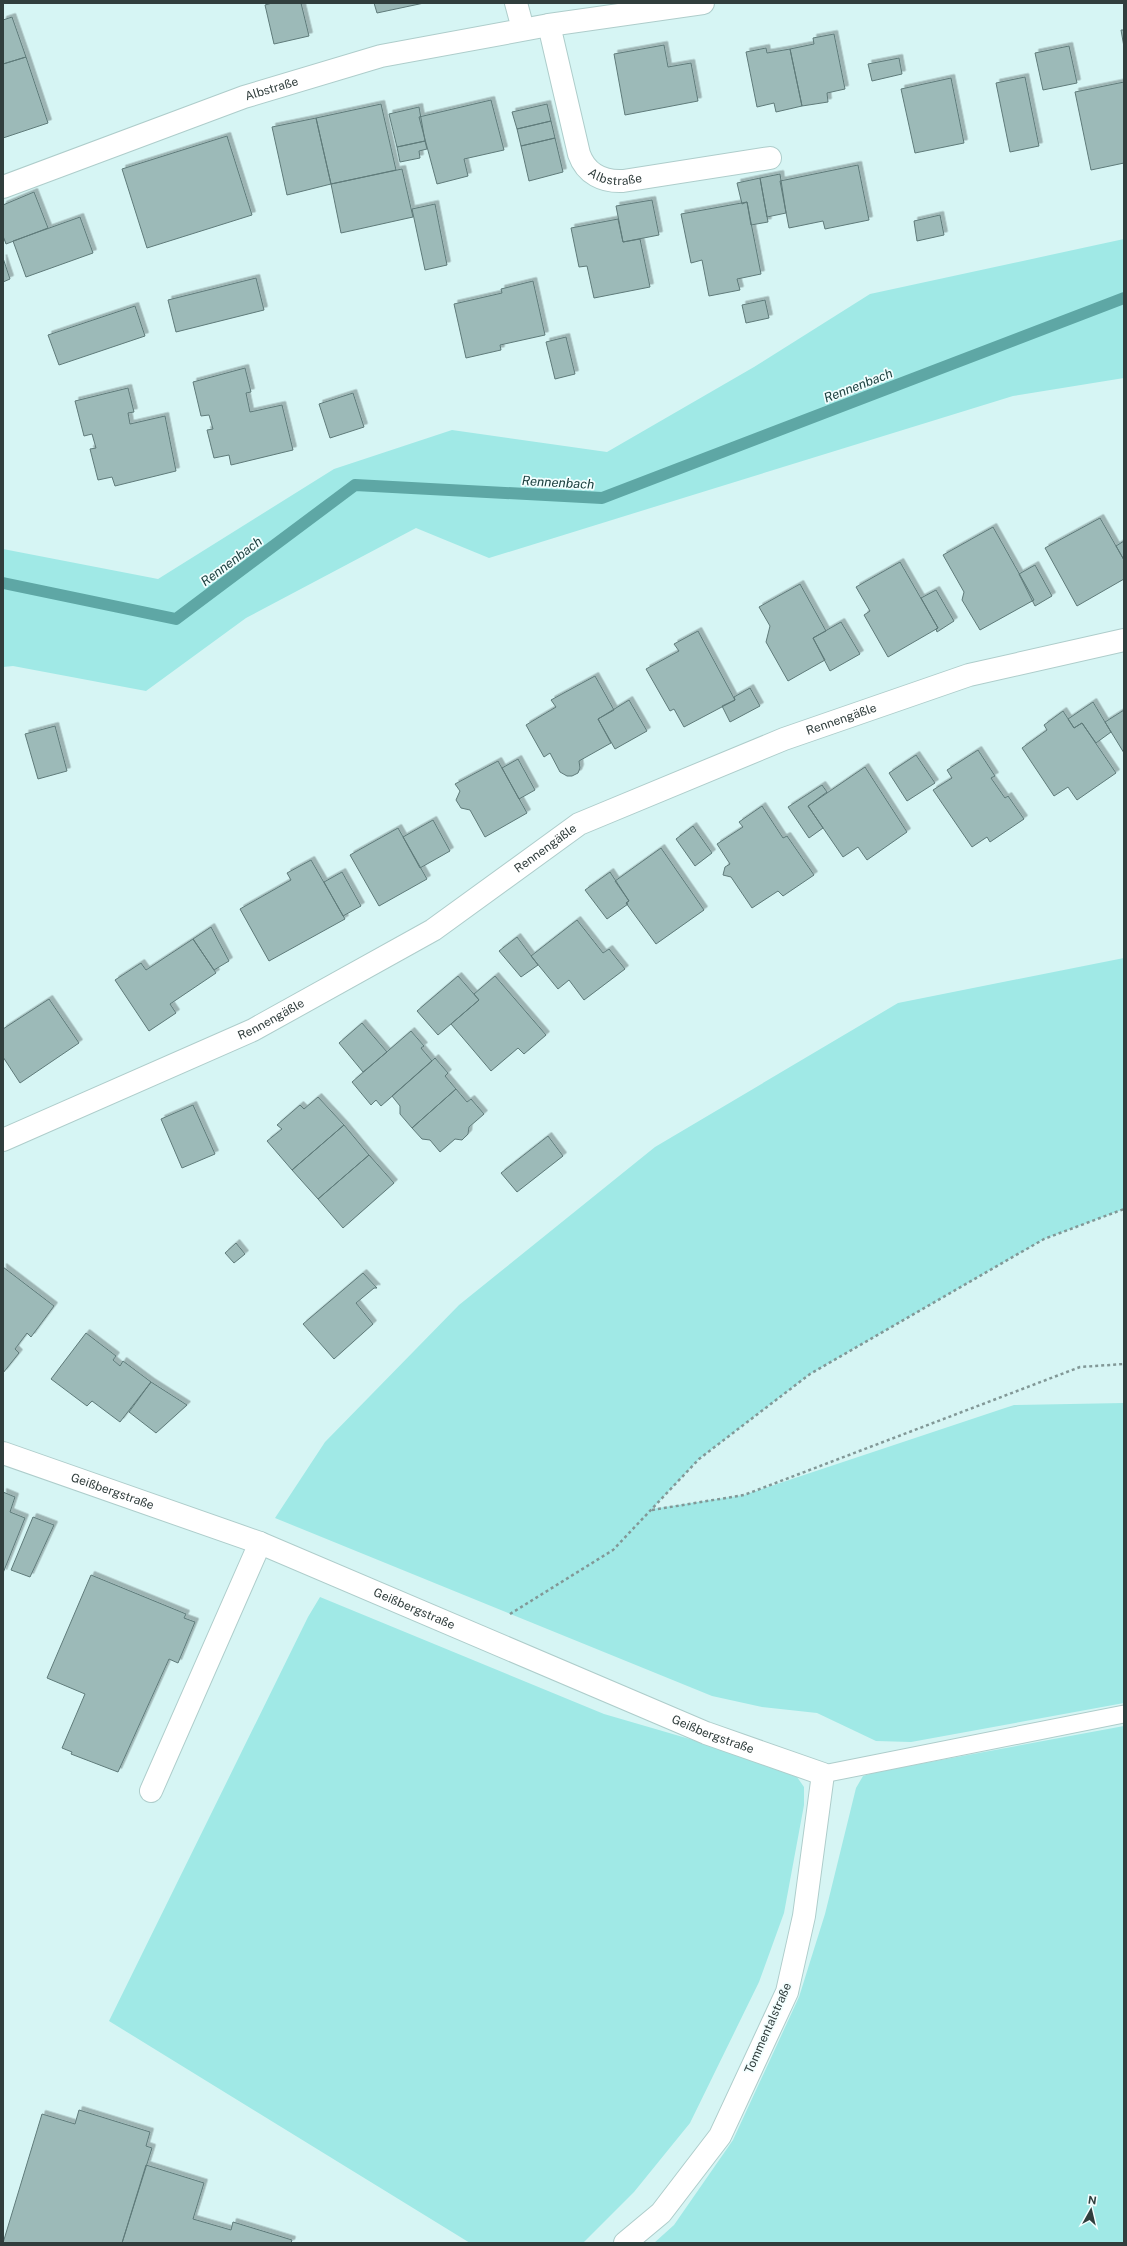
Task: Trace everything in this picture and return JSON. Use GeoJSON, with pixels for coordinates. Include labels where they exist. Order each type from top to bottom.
{"type":"FeatureCollection","features":[{"type":"Feature","properties":{"kind":"street"},"geometry":{"type":"LineString","coordinates":[[516,3],[523,29]]}},
{"type":"Feature","properties":{"kind":"street","name":"Albstraße"},"geometry":{"type":"LineString","coordinates":[[3,187],[244,97],[381,56],[523,29],[703,3]]}},
{"type":"Feature","properties":{"kind":"street","name":"Albstraße"},"geometry":{"type":"LineString","coordinates":[[549,25],[581,158],[589,171],[602,179],[623,181],[770,158]]}},
{"type":"Feature","properties":{"kind":"street","name":"Rennengäßle"},"geometry":{"type":"LineString","coordinates":[[3,1140],[253,1030],[433,930],[579,824],[784,739],[961,677],[1124,640]]}},
{"type":"Feature","properties":{"kind":"street","name":"Geißbergstraße"},"geometry":{"type":"LineString","coordinates":[[3,1453],[260,1543],[706,1733],[822,1774]]}},
{"type":"Feature","properties":{"kind":"street"},"geometry":{"type":"LineString","coordinates":[[151,1791],[260,1543]]}},
{"type":"Feature","properties":{"kind":"street","name":"Tommentalstraße"},"geometry":{"type":"LineString","coordinates":[[625,2243],[661,2213],[720,2136],[787,1992],[804,1916],[822,1774]]}},
{"type":"Feature","properties":{"kind":"lane"},"geometry":{"type":"LineString","coordinates":[[822,1774],[1124,1714]]}},
{"type":"Feature","properties":{"kind":"path"},"geometry":{"type":"LineString","coordinates":[[476,1635],[613,1550],[699,1459],[810,1374],[1044,1239],[1124,1209]]}},
{"type":"Feature","properties":{"kind":"path"},"geometry":{"type":"LineString","coordinates":[[652,1510],[744,1495],[1080,1367],[1124,1364]]}},
{"type":"Feature","properties":{"kind":"shaded area"},"geometry":{"type":"Polygon","coordinates":[[[1124,239],[1124,378],[1013,396],[489,558],[416,528],[246,618],[146,691],[13,666],[3,667],[3,549],[158,579],[334,469],[452,430],[607,452],[754,367],[870,294],[1124,239]]]}},
{"type":"Feature","properties":{"kind":"shaded area"},"geometry":{"type":"Polygon","coordinates":[[[1124,958],[1124,1209],[1044,1239],[810,1374],[699,1459],[652,1509],[744,1495],[1014,1405],[1124,1403],[1124,1703],[911,1742],[876,1741],[817,1713],[762,1707],[712,1696],[275,1518],[325,1442],[459,1305],[655,1147],[898,1003],[1124,958]]]}},
{"type":"Feature","properties":{"kind":"shaded area"},"geometry":{"type":"Polygon","coordinates":[[[320,1597],[604,1714],[707,1744],[797,1777],[804,1787],[804,1805],[784,1913],[759,1982],[690,2123],[634,2192],[583,2243],[470,2243],[109,2021],[308,1617],[320,1597]]]}},
{"type":"Feature","properties":{"kind":"shaded area"},"geometry":{"type":"Polygon","coordinates":[[[1124,1726],[1124,2243],[654,2243],[674,2225],[733,2140],[799,1997],[825,1914],[856,1788],[863,1776],[876,1772],[1124,1726]]]}},
{"type":"Feature","properties":{"kind":"building"},"geometry":{"type":"Polygon","coordinates":[[[272,3],[301,3],[309,36],[274,44],[265,5],[272,3]]]}},
{"type":"Feature","properties":{"kind":"building"},"geometry":{"type":"Polygon","coordinates":[[[374,3],[424,3],[377,13],[374,3]]]}},
{"type":"Feature","properties":{"kind":"building"},"geometry":{"type":"Polygon","coordinates":[[[12,17],[26,57],[3,64],[3,20],[12,17]]]}},
{"type":"Feature","properties":{"kind":"building"},"geometry":{"type":"Polygon","coordinates":[[[1121,30],[1124,30],[1124,47],[1121,30]]]}},
{"type":"Feature","properties":{"kind":"building"},"geometry":{"type":"Polygon","coordinates":[[[834,34],[845,89],[827,93],[828,102],[802,106],[790,49],[814,44],[813,38],[834,34]]]}},
{"type":"Feature","properties":{"kind":"building"},"geometry":{"type":"Polygon","coordinates":[[[664,45],[668,67],[691,63],[698,101],[625,115],[614,54],[664,45]]]}},
{"type":"Feature","properties":{"kind":"building"},"geometry":{"type":"Polygon","coordinates":[[[1069,46],[1077,83],[1043,90],[1035,53],[1069,46]]]}},
{"type":"Feature","properties":{"kind":"building"},"geometry":{"type":"Polygon","coordinates":[[[766,48],[767,53],[790,49],[802,106],[776,112],[774,103],[757,107],[746,52],[766,48]]]}},
{"type":"Feature","properties":{"kind":"building"},"geometry":{"type":"Polygon","coordinates":[[[26,57],[48,123],[3,138],[3,64],[26,57]]]}},
{"type":"Feature","properties":{"kind":"building"},"geometry":{"type":"Polygon","coordinates":[[[899,58],[902,74],[872,81],[868,64],[899,58]]]}},
{"type":"Feature","properties":{"kind":"building"},"geometry":{"type":"Polygon","coordinates":[[[1025,77],[1039,146],[1010,152],[996,83],[1025,77]]]}},
{"type":"Feature","properties":{"kind":"building"},"geometry":{"type":"Polygon","coordinates":[[[951,78],[964,143],[915,153],[901,89],[951,78]]]}},
{"type":"Feature","properties":{"kind":"building"},"geometry":{"type":"Polygon","coordinates":[[[1124,82],[1124,163],[1091,170],[1075,92],[1124,82]]]}},
{"type":"Feature","properties":{"kind":"building"},"geometry":{"type":"Polygon","coordinates":[[[491,100],[504,150],[464,159],[468,176],[437,184],[419,117],[491,100]]]}},
{"type":"Feature","properties":{"kind":"building"},"geometry":{"type":"Polygon","coordinates":[[[381,104],[396,170],[331,184],[316,118],[381,104]]]}},
{"type":"Feature","properties":{"kind":"building"},"geometry":{"type":"Polygon","coordinates":[[[547,104],[551,121],[517,129],[512,112],[547,104]]]}},
{"type":"Feature","properties":{"kind":"building"},"geometry":{"type":"Polygon","coordinates":[[[419,107],[425,141],[397,147],[389,114],[419,107]]]}},
{"type":"Feature","properties":{"kind":"building"},"geometry":{"type":"Polygon","coordinates":[[[316,118],[331,184],[287,195],[272,127],[316,118]]]}},
{"type":"Feature","properties":{"kind":"building"},"geometry":{"type":"Polygon","coordinates":[[[551,121],[555,138],[521,146],[517,129],[551,121]]]}},
{"type":"Feature","properties":{"kind":"building"},"geometry":{"type":"Polygon","coordinates":[[[227,136],[252,215],[147,248],[122,169],[227,136]]]}},
{"type":"Feature","properties":{"kind":"building"},"geometry":{"type":"Polygon","coordinates":[[[555,138],[563,172],[529,181],[521,146],[555,138]]]}},
{"type":"Feature","properties":{"kind":"building"},"geometry":{"type":"Polygon","coordinates":[[[425,141],[427,149],[419,151],[420,158],[400,162],[397,147],[425,141]]]}},
{"type":"Feature","properties":{"kind":"building"},"geometry":{"type":"Polygon","coordinates":[[[858,165],[869,220],[825,229],[823,221],[789,228],[780,181],[858,165]]]}},
{"type":"Feature","properties":{"kind":"building"},"geometry":{"type":"Polygon","coordinates":[[[402,169],[413,217],[341,233],[331,184],[402,169]]]}},
{"type":"Feature","properties":{"kind":"building"},"geometry":{"type":"Polygon","coordinates":[[[780,174],[786,213],[767,217],[760,178],[780,174]]]}},
{"type":"Feature","properties":{"kind":"building"},"geometry":{"type":"Polygon","coordinates":[[[760,178],[768,222],[751,225],[747,202],[742,204],[737,183],[760,178]]]}},
{"type":"Feature","properties":{"kind":"building"},"geometry":{"type":"Polygon","coordinates":[[[34,192],[48,228],[6,244],[3,236],[3,205],[34,192]]]}},
{"type":"Feature","properties":{"kind":"building"},"geometry":{"type":"Polygon","coordinates":[[[652,200],[659,235],[623,242],[616,206],[652,200]]]}},
{"type":"Feature","properties":{"kind":"building"},"geometry":{"type":"Polygon","coordinates":[[[747,202],[761,274],[737,279],[740,290],[709,296],[702,260],[691,263],[681,214],[747,202]]]}},
{"type":"Feature","properties":{"kind":"building"},"geometry":{"type":"Polygon","coordinates":[[[435,204],[447,265],[425,270],[412,209],[435,204]]]}},
{"type":"Feature","properties":{"kind":"building"},"geometry":{"type":"Polygon","coordinates":[[[940,215],[944,235],[917,241],[914,221],[940,215]]]}},
{"type":"Feature","properties":{"kind":"building"},"geometry":{"type":"Polygon","coordinates":[[[80,217],[93,253],[26,277],[13,241],[80,217]]]}},
{"type":"Feature","properties":{"kind":"building"},"geometry":{"type":"Polygon","coordinates":[[[618,219],[623,242],[640,239],[650,287],[594,298],[587,266],[579,267],[571,228],[618,219]]]}},
{"type":"Feature","properties":{"kind":"building"},"geometry":{"type":"Polygon","coordinates":[[[3,258],[10,279],[3,282],[3,258]]]}},
{"type":"Feature","properties":{"kind":"building"},"geometry":{"type":"Polygon","coordinates":[[[256,278],[264,310],[176,332],[168,300],[256,278]]]}},
{"type":"Feature","properties":{"kind":"building"},"geometry":{"type":"Polygon","coordinates":[[[533,281],[545,335],[500,345],[501,350],[466,358],[454,304],[502,293],[501,289],[533,281]]]}},
{"type":"Feature","properties":{"kind":"building"},"geometry":{"type":"Polygon","coordinates":[[[765,300],[769,318],[746,323],[742,305],[765,300]]]}},
{"type":"Feature","properties":{"kind":"building"},"geometry":{"type":"Polygon","coordinates":[[[135,306],[145,336],[59,365],[48,335],[135,306]]]}},
{"type":"Feature","properties":{"kind":"building"},"geometry":{"type":"Polygon","coordinates":[[[566,337],[575,374],[555,379],[546,342],[566,337]]]}},
{"type":"Feature","properties":{"kind":"building"},"geometry":{"type":"Polygon","coordinates":[[[245,368],[251,392],[246,393],[250,412],[282,405],[293,450],[231,465],[229,455],[214,458],[207,430],[213,429],[209,415],[201,416],[193,382],[245,368]]]}},
{"type":"Feature","properties":{"kind":"building"},"geometry":{"type":"Polygon","coordinates":[[[128,388],[134,412],[128,413],[130,424],[165,416],[176,471],[115,486],[112,477],[98,480],[90,449],[96,448],[92,434],[84,436],[75,401],[128,388]]]}},
{"type":"Feature","properties":{"kind":"building"},"geometry":{"type":"Polygon","coordinates":[[[353,393],[364,427],[330,438],[319,404],[353,393]]]}},
{"type":"Feature","properties":{"kind":"building"},"geometry":{"type":"Polygon","coordinates":[[[1100,518],[1124,560],[1124,579],[1077,606],[1045,548],[1100,518]]]}},
{"type":"Feature","properties":{"kind":"building"},"geometry":{"type":"Polygon","coordinates":[[[993,527],[1034,600],[980,630],[962,600],[964,592],[943,555],[993,527]]]}},
{"type":"Feature","properties":{"kind":"building"},"geometry":{"type":"Polygon","coordinates":[[[1124,541],[1124,560],[1116,546],[1124,541]]]}},
{"type":"Feature","properties":{"kind":"building"},"geometry":{"type":"Polygon","coordinates":[[[900,562],[938,628],[888,657],[864,615],[870,611],[856,587],[900,562]]]}},
{"type":"Feature","properties":{"kind":"building"},"geometry":{"type":"Polygon","coordinates":[[[1035,565],[1052,596],[1035,606],[1019,574],[1035,565]]]}},
{"type":"Feature","properties":{"kind":"building"},"geometry":{"type":"Polygon","coordinates":[[[800,584],[826,631],[813,638],[825,660],[788,681],[766,642],[770,626],[759,607],[800,584]]]}},
{"type":"Feature","properties":{"kind":"building"},"geometry":{"type":"Polygon","coordinates":[[[936,590],[954,621],[937,632],[936,629],[938,628],[921,598],[936,590]]]}},
{"type":"Feature","properties":{"kind":"building"},"geometry":{"type":"Polygon","coordinates":[[[841,622],[860,654],[830,671],[813,638],[841,622]]]}},
{"type":"Feature","properties":{"kind":"building"},"geometry":{"type":"Polygon","coordinates":[[[698,631],[735,700],[684,727],[674,709],[670,711],[646,669],[679,651],[674,644],[698,631]]]}},
{"type":"Feature","properties":{"kind":"building"},"geometry":{"type":"Polygon","coordinates":[[[595,676],[614,710],[598,719],[611,743],[579,761],[580,768],[578,773],[572,776],[567,776],[560,772],[550,753],[544,757],[526,725],[556,707],[551,700],[595,676]]]}},
{"type":"Feature","properties":{"kind":"building"},"geometry":{"type":"Polygon","coordinates":[[[750,688],[760,706],[730,722],[722,706],[735,700],[734,697],[750,688]]]}},
{"type":"Feature","properties":{"kind":"building"},"geometry":{"type":"Polygon","coordinates":[[[629,700],[647,731],[615,749],[598,719],[629,700]]]}},
{"type":"Feature","properties":{"kind":"building"},"geometry":{"type":"Polygon","coordinates":[[[1093,702],[1111,732],[1096,743],[1082,723],[1074,728],[1068,719],[1093,702]]]}},
{"type":"Feature","properties":{"kind":"building"},"geometry":{"type":"Polygon","coordinates":[[[1124,710],[1124,753],[1105,722],[1124,710]]]}},
{"type":"Feature","properties":{"kind":"building"},"geometry":{"type":"Polygon","coordinates":[[[1063,711],[1074,728],[1082,723],[1116,773],[1077,800],[1068,787],[1054,796],[1022,748],[1047,730],[1044,725],[1063,711]]]}},
{"type":"Feature","properties":{"kind":"building"},"geometry":{"type":"Polygon","coordinates":[[[55,726],[67,771],[38,779],[25,734],[55,726]]]}},
{"type":"Feature","properties":{"kind":"building"},"geometry":{"type":"Polygon","coordinates":[[[978,750],[995,776],[991,778],[1005,798],[1008,796],[1024,819],[990,842],[987,837],[972,847],[933,790],[952,778],[947,770],[978,750]]]}},
{"type":"Feature","properties":{"kind":"building"},"geometry":{"type":"Polygon","coordinates":[[[916,755],[935,783],[907,801],[889,773],[916,755]]]}},
{"type":"Feature","properties":{"kind":"building"},"geometry":{"type":"Polygon","coordinates":[[[518,759],[535,790],[519,799],[502,768],[518,759]]]}},
{"type":"Feature","properties":{"kind":"building"},"geometry":{"type":"Polygon","coordinates":[[[498,761],[527,813],[485,837],[470,810],[461,808],[456,800],[460,791],[455,784],[498,761]]]}},
{"type":"Feature","properties":{"kind":"building"},"geometry":{"type":"Polygon","coordinates":[[[865,767],[907,832],[867,860],[858,847],[843,857],[808,806],[865,767]]]}},
{"type":"Feature","properties":{"kind":"building"},"geometry":{"type":"Polygon","coordinates":[[[822,785],[827,792],[808,806],[823,828],[809,838],[788,807],[822,785]]]}},
{"type":"Feature","properties":{"kind":"building"},"geometry":{"type":"Polygon","coordinates":[[[762,806],[783,838],[787,836],[814,875],[783,896],[778,891],[752,908],[731,877],[723,875],[725,867],[730,864],[717,844],[743,827],[739,822],[762,806]]]}},
{"type":"Feature","properties":{"kind":"building"},"geometry":{"type":"Polygon","coordinates":[[[433,820],[450,851],[420,868],[403,837],[433,820]]]}},
{"type":"Feature","properties":{"kind":"building"},"geometry":{"type":"Polygon","coordinates":[[[693,826],[712,853],[695,866],[676,839],[693,826]]]}},
{"type":"Feature","properties":{"kind":"building"},"geometry":{"type":"Polygon","coordinates":[[[398,828],[427,879],[379,906],[350,855],[398,828]]]}},
{"type":"Feature","properties":{"kind":"building"},"geometry":{"type":"Polygon","coordinates":[[[661,848],[704,910],[656,944],[626,903],[629,901],[615,881],[661,848]]]}},
{"type":"Feature","properties":{"kind":"building"},"geometry":{"type":"Polygon","coordinates":[[[311,860],[345,919],[269,961],[240,909],[291,880],[287,873],[311,860]]]}},
{"type":"Feature","properties":{"kind":"building"},"geometry":{"type":"Polygon","coordinates":[[[342,872],[361,906],[343,916],[324,882],[342,872]]]}},
{"type":"Feature","properties":{"kind":"building"},"geometry":{"type":"Polygon","coordinates":[[[610,872],[629,901],[626,903],[628,904],[607,919],[585,890],[610,872]]]}},
{"type":"Feature","properties":{"kind":"building"},"geometry":{"type":"Polygon","coordinates":[[[577,920],[603,953],[609,949],[625,969],[584,1000],[569,980],[558,989],[531,956],[577,920]]]}},
{"type":"Feature","properties":{"kind":"building"},"geometry":{"type":"Polygon","coordinates":[[[211,927],[229,961],[214,970],[193,939],[211,927]]]}},
{"type":"Feature","properties":{"kind":"building"},"geometry":{"type":"Polygon","coordinates":[[[517,937],[538,965],[521,977],[499,951],[517,937]]]}},
{"type":"Feature","properties":{"kind":"building"},"geometry":{"type":"Polygon","coordinates":[[[193,939],[216,973],[170,1004],[176,1013],[149,1031],[115,980],[141,963],[146,970],[193,939]]]}},
{"type":"Feature","properties":{"kind":"building"},"geometry":{"type":"Polygon","coordinates":[[[458,976],[479,1000],[438,1035],[417,1011],[458,976]]]}},
{"type":"Feature","properties":{"kind":"building"},"geometry":{"type":"Polygon","coordinates":[[[495,976],[546,1035],[524,1054],[518,1048],[491,1071],[451,1024],[479,1000],[474,994],[495,976]]]}},
{"type":"Feature","properties":{"kind":"building"},"geometry":{"type":"Polygon","coordinates":[[[49,999],[79,1043],[20,1083],[3,1057],[3,1029],[49,999]]]}},
{"type":"Feature","properties":{"kind":"building"},"geometry":{"type":"Polygon","coordinates":[[[362,1023],[387,1052],[363,1072],[339,1043],[362,1023]]]}},
{"type":"Feature","properties":{"kind":"building"},"geometry":{"type":"Polygon","coordinates":[[[411,1031],[424,1046],[421,1048],[432,1061],[381,1106],[376,1100],[371,1105],[352,1082],[411,1031]]]}},
{"type":"Feature","properties":{"kind":"building"},"geometry":{"type":"Polygon","coordinates":[[[435,1058],[448,1073],[445,1076],[456,1089],[412,1128],[400,1114],[400,1106],[392,1096],[435,1058]]]}},
{"type":"Feature","properties":{"kind":"building"},"geometry":{"type":"Polygon","coordinates":[[[456,1089],[467,1102],[471,1099],[484,1114],[469,1127],[468,1134],[462,1140],[455,1139],[440,1152],[430,1140],[422,1139],[412,1128],[456,1089]]]}},
{"type":"Feature","properties":{"kind":"building"},"geometry":{"type":"Polygon","coordinates":[[[318,1097],[344,1125],[292,1170],[267,1141],[282,1129],[277,1125],[300,1105],[304,1109],[318,1097]]]}},
{"type":"Feature","properties":{"kind":"building"},"geometry":{"type":"Polygon","coordinates":[[[193,1105],[215,1154],[182,1168],[161,1119],[193,1105]]]}},
{"type":"Feature","properties":{"kind":"building"},"geometry":{"type":"Polygon","coordinates":[[[344,1125],[369,1155],[318,1199],[292,1170],[344,1125]]]}},
{"type":"Feature","properties":{"kind":"building"},"geometry":{"type":"Polygon","coordinates":[[[548,1136],[563,1156],[517,1192],[501,1173],[548,1136]]]}},
{"type":"Feature","properties":{"kind":"building"},"geometry":{"type":"Polygon","coordinates":[[[369,1155],[394,1183],[343,1228],[318,1199],[369,1155]]]}},
{"type":"Feature","properties":{"kind":"building"},"geometry":{"type":"Polygon","coordinates":[[[236,1243],[245,1254],[234,1263],[225,1253],[236,1243]]]}},
{"type":"Feature","properties":{"kind":"building"},"geometry":{"type":"Polygon","coordinates":[[[3,1267],[54,1306],[31,1337],[27,1333],[15,1349],[19,1353],[3,1373],[3,1267]]]}},
{"type":"Feature","properties":{"kind":"building"},"geometry":{"type":"Polygon","coordinates":[[[363,1273],[377,1288],[374,1288],[356,1303],[373,1324],[334,1359],[303,1324],[363,1273]]]}},
{"type":"Feature","properties":{"kind":"building"},"geometry":{"type":"Polygon","coordinates":[[[86,1333],[116,1356],[113,1360],[120,1366],[123,1361],[151,1382],[120,1422],[92,1401],[87,1406],[51,1379],[86,1333]]]}},
{"type":"Feature","properties":{"kind":"building"},"geometry":{"type":"Polygon","coordinates":[[[151,1382],[187,1405],[156,1433],[129,1412],[151,1382]]]}},
{"type":"Feature","properties":{"kind":"building"},"geometry":{"type":"Polygon","coordinates":[[[3,1492],[15,1497],[10,1512],[25,1518],[3,1573],[3,1492]]]}},
{"type":"Feature","properties":{"kind":"building"},"geometry":{"type":"Polygon","coordinates":[[[33,1517],[54,1525],[30,1577],[11,1570],[33,1517]]]}},
{"type":"Feature","properties":{"kind":"building"},"geometry":{"type":"Polygon","coordinates":[[[91,1575],[186,1614],[184,1618],[195,1622],[178,1663],[169,1659],[118,1772],[71,1754],[72,1752],[62,1748],[85,1694],[47,1678],[91,1575]]]}},
{"type":"Feature","properties":{"kind":"building"},"geometry":{"type":"Polygon","coordinates":[[[79,2110],[150,2132],[146,2146],[152,2148],[122,2243],[3,2243],[42,2114],[75,2124],[79,2110]]]}},
{"type":"Feature","properties":{"kind":"building"},"geometry":{"type":"Polygon","coordinates":[[[146,2165],[204,2183],[193,2219],[231,2230],[233,2222],[292,2240],[291,2243],[122,2243],[146,2165]]]}},
{"type":"Feature","properties":{"kind":"waterway","name":"Rennenbach"},"geometry":{"type":"LineString","coordinates":[[3,583],[176,619],[355,485],[602,498],[1124,298]]}}]}
